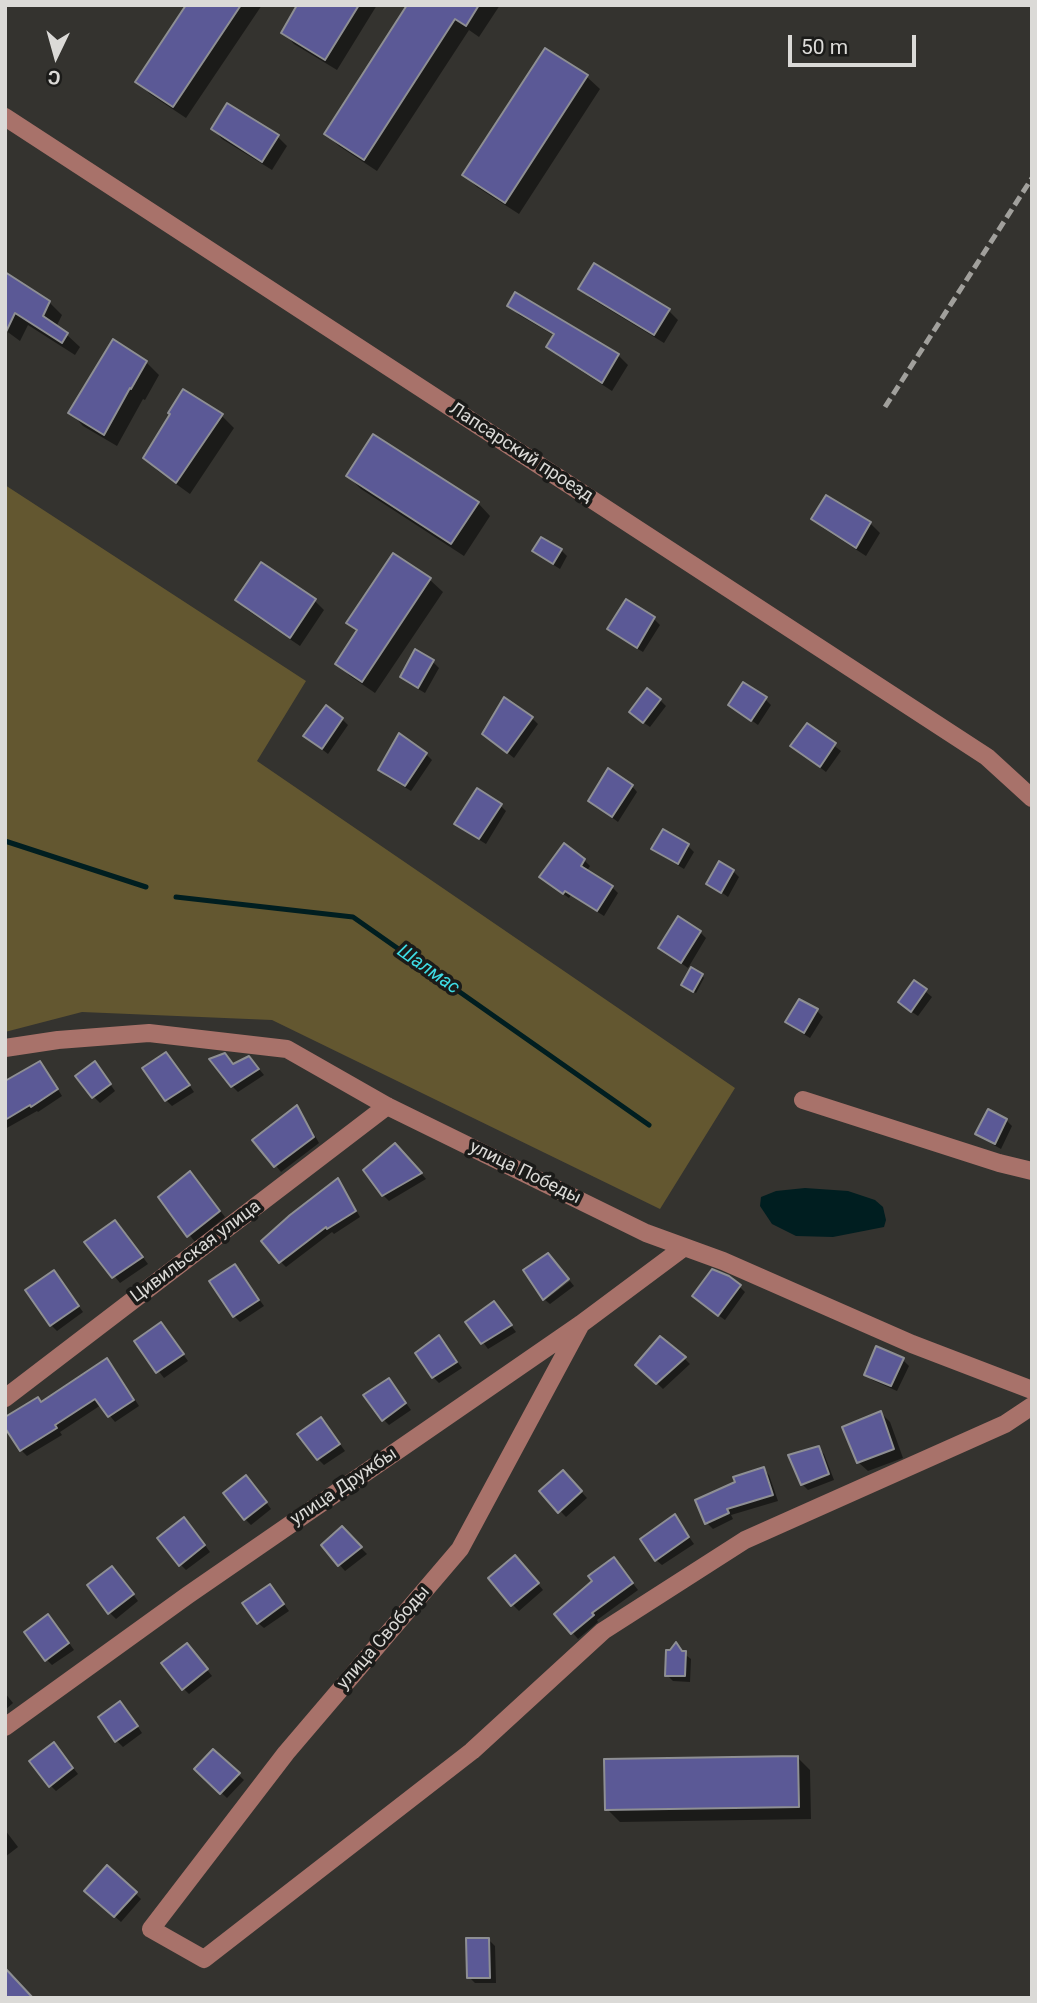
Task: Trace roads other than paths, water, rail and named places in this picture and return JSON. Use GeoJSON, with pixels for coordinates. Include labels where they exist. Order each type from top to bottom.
{"type":"FeatureCollection","features":[{"type":"Feature","properties":{"kind":"street","name":"Лапсарский проезд"},"geometry":{"type":"LineString","coordinates":[[5,117],[987,757],[1032,798]]}},
{"type":"Feature","properties":{"kind":"street","name":"улица Победы"},"geometry":{"type":"LineString","coordinates":[[5,1048],[58,1040],[149,1033],[287,1049],[387,1106],[646,1233],[723,1261],[912,1343],[1032,1390]]}},
{"type":"Feature","properties":{"kind":"street"},"geometry":{"type":"LineString","coordinates":[[803,1100],[999,1163],[1032,1171]]}},
{"type":"Feature","properties":{"kind":"street","name":"Цивильская улица"},"geometry":{"type":"LineString","coordinates":[[5,1398],[387,1106]]}},
{"type":"Feature","properties":{"kind":"street","name":"улица Дружбы"},"geometry":{"type":"LineString","coordinates":[[5,1727],[188,1595],[582,1324],[683,1248]]}},
{"type":"Feature","properties":{"kind":"street","name":"улица Свободы"},"geometry":{"type":"LineString","coordinates":[[582,1324],[460,1549],[286,1753],[151,1929],[204,1959],[472,1751],[603,1631],[746,1540],[1005,1424],[1032,1406]]}},
{"type":"Feature","properties":{"kind":"water"},"geometry":{"type":"Polygon","coordinates":[[[805,1188],[848,1191],[875,1200],[883,1207],[886,1220],[884,1227],[833,1237],[796,1236],[772,1224],[760,1206],[761,1197],[776,1191],[805,1188]]]}},
{"type":"Feature","properties":{"kind":"waterway","name":"Шалмас"},"geometry":{"type":"LineString","coordinates":[[5,841],[146,887]]}},
{"type":"Feature","properties":{"kind":"waterway","name":"Шалмас"},"geometry":{"type":"LineString","coordinates":[[176,897],[353,917],[649,1125]]}},
{"type":"Feature","properties":{"kind":"railway"},"geometry":{"type":"LineString","coordinates":[[885,407],[1032,178]]}}]}
